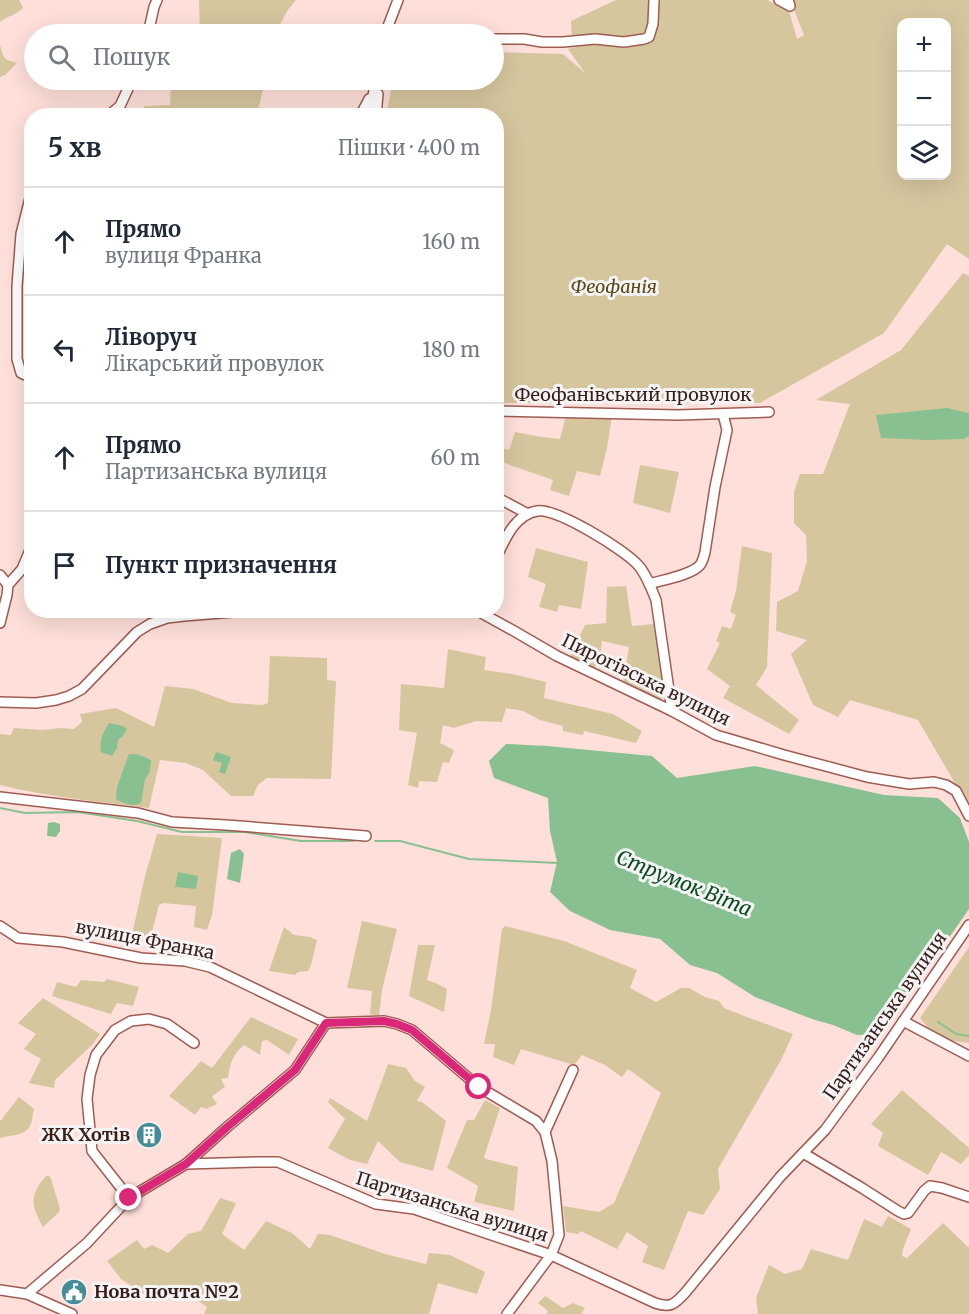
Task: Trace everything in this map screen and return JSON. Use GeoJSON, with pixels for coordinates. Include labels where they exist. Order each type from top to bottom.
{"type":"FeatureCollection","features":[{"type":"Feature","properties":{"kind":"street"},"geometry":{"type":"LineString","coordinates":[[150,24],[158,0]]}},
{"type":"Feature","properties":{"kind":"street"},"geometry":{"type":"LineString","coordinates":[[389,24],[398,0]]}},
{"type":"Feature","properties":{"kind":"street"},"geometry":{"type":"LineString","coordinates":[[504,39],[542,42],[595,39],[624,42],[644,39],[649,37],[653,24],[654,0]]}},
{"type":"Feature","properties":{"kind":"street"},"geometry":{"type":"LineString","coordinates":[[779,0],[790,6],[788,0]]}},
{"type":"Feature","properties":{"kind":"street"},"geometry":{"type":"LineString","coordinates":[[118,108],[127,90]]}},
{"type":"Feature","properties":{"kind":"street"},"geometry":{"type":"LineString","coordinates":[[376,108],[377,90]]}},
{"type":"Feature","properties":{"kind":"street"},"geometry":{"type":"LineString","coordinates":[[364,108],[373,92]]}},
{"type":"Feature","properties":{"kind":"street"},"geometry":{"type":"LineString","coordinates":[[370,108],[373,92]]}},
{"type":"Feature","properties":{"kind":"street"},"geometry":{"type":"LineString","coordinates":[[24,222],[17,286],[17,359],[21,373],[24,374]]}},
{"type":"Feature","properties":{"kind":"street","name":"Феофанівський провулок"},"geometry":{"type":"LineString","coordinates":[[504,411],[678,415],[769,412]]}},
{"type":"Feature","properties":{"kind":"street"},"geometry":{"type":"LineString","coordinates":[[650,584],[691,572],[698,568],[702,561],[727,430],[723,414]]}},
{"type":"Feature","properties":{"kind":"street"},"geometry":{"type":"LineString","coordinates":[[504,501],[528,514]]}},
{"type":"Feature","properties":{"kind":"street"},"geometry":{"type":"LineString","coordinates":[[504,541],[518,520],[536,511],[545,511],[556,514],[612,544],[637,564],[650,584],[656,600],[672,711]]}},
{"type":"Feature","properties":{"kind":"street"},"geometry":{"type":"LineString","coordinates":[[0,623],[8,585],[24,564]]}},
{"type":"Feature","properties":{"kind":"street"},"geometry":{"type":"LineString","coordinates":[[0,575],[8,585]]}},
{"type":"Feature","properties":{"kind":"street"},"geometry":{"type":"LineString","coordinates":[[0,702],[36,703],[69,696],[82,688],[137,632],[167,618]]}},
{"type":"Feature","properties":{"kind":"street","name":"Пирогівська вулиця"},"geometry":{"type":"LineString","coordinates":[[490,618],[557,656],[672,711],[716,735],[867,777],[909,784],[934,782],[946,785],[956,791],[969,816]]}},
{"type":"Feature","properties":{"kind":"street"},"geometry":{"type":"LineString","coordinates":[[0,796],[138,813],[180,823],[366,836]]}},
{"type":"Feature","properties":{"kind":"street","name":"Партизанська вулиця"},"geometry":{"type":"LineString","coordinates":[[27,1294],[87,1243],[129,1198],[186,1164],[278,1162],[376,1204],[414,1209],[551,1255],[655,1304],[672,1305],[685,1293],[780,1178],[825,1130],[878,1058],[969,925]]}},
{"type":"Feature","properties":{"kind":"street","name":"вулиця Франка"},"geometry":{"type":"LineString","coordinates":[[0,926],[18,938],[63,942],[141,958],[185,961],[210,967],[326,1023],[384,1021],[397,1024],[412,1030],[479,1087],[536,1121],[544,1132]]}},
{"type":"Feature","properties":{"kind":"street"},"geometry":{"type":"LineString","coordinates":[[129,1198],[92,1151],[87,1099],[90,1075],[96,1055],[115,1030],[131,1021],[149,1019],[167,1024],[194,1042]]}},
{"type":"Feature","properties":{"kind":"street"},"geometry":{"type":"LineString","coordinates":[[903,1021],[969,1056]]}},
{"type":"Feature","properties":{"kind":"street"},"geometry":{"type":"LineString","coordinates":[[186,1164],[295,1070],[326,1023]]}},
{"type":"Feature","properties":{"kind":"street"},"geometry":{"type":"LineString","coordinates":[[507,1314],[551,1255],[559,1235],[552,1161],[544,1132],[573,1070]]}},
{"type":"Feature","properties":{"kind":"street"},"geometry":{"type":"LineString","coordinates":[[803,1153],[904,1214],[908,1213],[930,1186],[969,1197]]}},
{"type":"Feature","properties":{"kind":"street"},"geometry":{"type":"LineString","coordinates":[[0,1290],[27,1294],[72,1314]]}},
{"type":"Feature","properties":{"kind":"green space"},"geometry":{"type":"Polygon","coordinates":[[[0,0],[19,0],[23,8],[0,22],[0,0]]]}},
{"type":"Feature","properties":{"kind":"green space"},"geometry":{"type":"Polygon","coordinates":[[[199,0],[296,0],[280,24],[200,24],[199,0]]]}},
{"type":"Feature","properties":{"kind":"green space","name":"Феофанія"},"geometry":{"type":"Polygon","coordinates":[[[616,0],[767,0],[789,11],[797,39],[804,35],[790,0],[969,0],[969,259],[947,244],[884,333],[760,403],[504,403],[504,108],[388,108],[391,90],[504,90],[504,52],[563,54],[585,73],[568,49],[600,40],[572,39],[571,21],[616,0]]]}},
{"type":"Feature","properties":{"kind":"green space"},"geometry":{"type":"Polygon","coordinates":[[[0,45],[4,57],[17,63],[0,77],[0,45]]]}},
{"type":"Feature","properties":{"kind":"green space"},"geometry":{"type":"Polygon","coordinates":[[[171,90],[263,90],[259,108],[144,108],[144,106],[170,105],[171,90]]]}},
{"type":"Feature","properties":{"kind":"green space"},"geometry":{"type":"Polygon","coordinates":[[[963,273],[969,276],[969,807],[918,720],[850,700],[838,717],[813,705],[791,654],[807,640],[776,631],[777,602],[798,591],[807,561],[806,535],[794,523],[794,492],[800,474],[823,474],[850,404],[816,400],[901,350],[963,273]]]}},
{"type":"Feature","properties":{"kind":"green space"},"geometry":{"type":"Polygon","coordinates":[[[566,415],[612,416],[600,476],[577,471],[569,496],[550,490],[553,480],[504,463],[504,449],[509,450],[515,432],[560,439],[566,415]]]}},
{"type":"Feature","properties":{"kind":"green space"},"geometry":{"type":"Polygon","coordinates":[[[640,465],[679,472],[670,513],[633,503],[640,465]]]}},
{"type":"Feature","properties":{"kind":"green space"},"geometry":{"type":"Polygon","coordinates":[[[742,546],[772,553],[767,667],[756,685],[799,720],[789,734],[723,698],[730,686],[707,669],[720,643],[716,641],[722,626],[731,629],[736,615],[730,612],[736,591],[742,546]]]}},
{"type":"Feature","properties":{"kind":"green space"},"geometry":{"type":"Polygon","coordinates":[[[536,548],[588,562],[581,609],[559,605],[557,612],[539,607],[546,584],[528,577],[536,548]]]}},
{"type":"Feature","properties":{"kind":"green space"},"geometry":{"type":"Polygon","coordinates":[[[626,586],[632,626],[654,624],[665,695],[660,700],[651,699],[623,684],[629,647],[602,641],[600,657],[594,670],[570,657],[585,625],[606,623],[607,587],[626,586]]]}},
{"type":"Feature","properties":{"kind":"green space"},"geometry":{"type":"Polygon","coordinates":[[[448,649],[486,657],[484,670],[546,682],[544,698],[613,714],[642,731],[636,743],[584,731],[583,735],[563,731],[563,726],[540,720],[523,711],[506,708],[502,722],[476,721],[454,728],[443,725],[440,743],[454,750],[449,763],[443,762],[437,782],[419,781],[418,788],[408,785],[417,733],[399,730],[401,684],[444,688],[448,649]]]}},
{"type":"Feature","properties":{"kind":"green space"},"geometry":{"type":"Polygon","coordinates":[[[270,656],[327,658],[327,680],[336,681],[331,779],[267,778],[258,785],[253,796],[231,796],[203,770],[186,763],[160,760],[149,808],[55,796],[0,785],[0,734],[11,735],[14,728],[74,729],[82,722],[80,714],[116,708],[154,727],[165,686],[193,689],[232,703],[262,705],[268,703],[270,656]]]}},
{"type":"Feature","properties":{"kind":"green space"},"geometry":{"type":"Polygon","coordinates":[[[157,834],[222,838],[212,915],[207,930],[194,927],[196,906],[163,903],[159,905],[150,939],[132,935],[157,834]]]}},
{"type":"Feature","properties":{"kind":"green space"},"geometry":{"type":"Polygon","coordinates":[[[362,921],[397,929],[382,990],[379,1016],[370,1014],[372,991],[347,988],[362,921]]]}},
{"type":"Feature","properties":{"kind":"green space"},"geometry":{"type":"Polygon","coordinates":[[[505,926],[564,941],[637,970],[630,988],[656,1002],[681,988],[689,988],[705,997],[719,1001],[724,1008],[793,1034],[781,1060],[718,1169],[720,1189],[703,1215],[688,1211],[664,1270],[642,1262],[648,1246],[627,1232],[617,1249],[581,1231],[578,1234],[566,1232],[563,1206],[599,1212],[614,1203],[661,1093],[628,1069],[622,1077],[605,1065],[582,1055],[574,1065],[521,1049],[514,1065],[493,1057],[495,1044],[484,1044],[502,929],[505,926]]]}},
{"type":"Feature","properties":{"kind":"green space"},"geometry":{"type":"Polygon","coordinates":[[[284,927],[294,935],[317,940],[308,971],[298,972],[295,975],[269,971],[284,927]]]}},
{"type":"Feature","properties":{"kind":"green space"},"geometry":{"type":"Polygon","coordinates":[[[418,945],[435,945],[427,980],[447,989],[444,1012],[409,996],[418,945]]]}},
{"type":"Feature","properties":{"kind":"green space"},"geometry":{"type":"Polygon","coordinates":[[[969,947],[969,1043],[933,1034],[920,1018],[969,947]]]}},
{"type":"Feature","properties":{"kind":"green space"},"geometry":{"type":"Polygon","coordinates":[[[107,979],[139,987],[133,1006],[117,1003],[111,1014],[52,996],[57,982],[76,987],[81,980],[104,982],[107,979]]]}},
{"type":"Feature","properties":{"kind":"green space"},"geometry":{"type":"Polygon","coordinates":[[[43,998],[100,1034],[92,1045],[55,1080],[54,1088],[29,1083],[41,1059],[24,1049],[36,1034],[18,1023],[43,998]]]}},
{"type":"Feature","properties":{"kind":"green space"},"geometry":{"type":"Polygon","coordinates":[[[251,1017],[298,1039],[289,1055],[267,1040],[262,1041],[260,1055],[244,1045],[233,1059],[228,1078],[221,1079],[225,1087],[212,1096],[217,1104],[206,1109],[201,1107],[195,1115],[169,1096],[201,1061],[212,1068],[251,1017]]]}},
{"type":"Feature","properties":{"kind":"green space"},"geometry":{"type":"Polygon","coordinates":[[[388,1064],[406,1068],[415,1081],[425,1087],[417,1101],[422,1102],[446,1121],[433,1171],[400,1162],[378,1141],[367,1164],[350,1160],[328,1148],[345,1119],[328,1102],[330,1098],[367,1121],[388,1064]]]}},
{"type":"Feature","properties":{"kind":"green space"},"geometry":{"type":"Polygon","coordinates":[[[902,1090],[969,1148],[969,1155],[961,1164],[941,1152],[928,1175],[878,1146],[883,1133],[871,1124],[902,1090]]]}},
{"type":"Feature","properties":{"kind":"green space"},"geometry":{"type":"Polygon","coordinates":[[[19,1097],[34,1109],[31,1124],[22,1133],[0,1138],[0,1120],[19,1097]]]}},
{"type":"Feature","properties":{"kind":"green space"},"geometry":{"type":"Polygon","coordinates":[[[485,1100],[500,1108],[484,1157],[518,1167],[514,1211],[474,1202],[478,1186],[447,1168],[467,1120],[474,1120],[485,1100]]]}},
{"type":"Feature","properties":{"kind":"green space"},"geometry":{"type":"Polygon","coordinates":[[[46,1176],[51,1179],[60,1209],[43,1227],[34,1207],[34,1195],[46,1176]]]}},
{"type":"Feature","properties":{"kind":"green space"},"geometry":{"type":"Polygon","coordinates":[[[220,1198],[236,1203],[222,1234],[244,1250],[266,1221],[292,1233],[310,1249],[318,1234],[330,1235],[385,1254],[426,1264],[429,1253],[450,1255],[485,1272],[477,1294],[438,1283],[429,1314],[204,1314],[207,1307],[183,1290],[154,1301],[121,1279],[107,1261],[137,1240],[144,1249],[152,1245],[168,1253],[188,1234],[201,1231],[220,1198]]]}},
{"type":"Feature","properties":{"kind":"green space"},"geometry":{"type":"Polygon","coordinates":[[[888,1216],[911,1229],[902,1256],[907,1258],[943,1223],[969,1247],[969,1314],[758,1314],[756,1298],[769,1265],[785,1274],[802,1269],[811,1249],[848,1260],[864,1219],[882,1227],[888,1216]]]}},
{"type":"Feature","properties":{"kind":"green space"},"geometry":{"type":"Polygon","coordinates":[[[545,1296],[563,1308],[573,1303],[585,1308],[581,1314],[547,1314],[548,1311],[538,1303],[545,1296]]]}},
{"type":"Feature","properties":{"kind":"water"},"geometry":{"type":"Polygon","coordinates":[[[947,408],[969,413],[969,436],[964,439],[927,440],[881,438],[876,415],[947,408]]]}},
{"type":"Feature","properties":{"kind":"water"},"geometry":{"type":"Polygon","coordinates":[[[109,723],[127,729],[118,740],[117,748],[112,756],[101,752],[102,737],[109,723]]]}},
{"type":"Feature","properties":{"kind":"water"},"geometry":{"type":"Polygon","coordinates":[[[506,744],[652,756],[677,778],[755,766],[884,795],[938,798],[960,818],[969,842],[969,909],[882,1034],[857,1035],[812,1019],[755,997],[717,973],[690,965],[660,939],[610,930],[570,911],[550,892],[557,862],[550,831],[548,798],[494,778],[489,761],[506,744]]]}},
{"type":"Feature","properties":{"kind":"water"},"geometry":{"type":"Polygon","coordinates":[[[216,752],[231,757],[225,774],[219,772],[222,763],[213,760],[216,752]]]}},
{"type":"Feature","properties":{"kind":"water"},"geometry":{"type":"Polygon","coordinates":[[[129,754],[137,754],[151,760],[141,803],[135,805],[125,804],[116,799],[117,787],[129,754]]]}},
{"type":"Feature","properties":{"kind":"water"},"geometry":{"type":"Polygon","coordinates":[[[48,823],[60,824],[60,831],[56,837],[47,836],[48,823]]]}},
{"type":"Feature","properties":{"kind":"water"},"geometry":{"type":"Polygon","coordinates":[[[240,849],[244,854],[240,883],[227,879],[231,853],[240,849]]]}},
{"type":"Feature","properties":{"kind":"water"},"geometry":{"type":"Polygon","coordinates":[[[178,872],[198,876],[196,889],[175,887],[178,872]]]}},
{"type":"Feature","properties":{"kind":"waterway","name":"Струмок Віта"},"geometry":{"type":"LineString","coordinates":[[0,808],[25,813],[78,812],[137,821],[182,832],[245,832],[301,841],[353,841]]}},
{"type":"Feature","properties":{"kind":"waterway","name":"Струмок Віта"},"geometry":{"type":"LineString","coordinates":[[375,841],[400,841],[469,859],[559,863]]}},
{"type":"Feature","properties":{"kind":"waterway","name":"Струмок Віта"},"geometry":{"type":"LineString","coordinates":[[938,1022],[956,1034],[969,1036]]}},
{"type":"Feature","properties":{"kind":"place","name":"ЖК Хотів"},"geometry":{"type":"Point","coordinates":[149,1135]}},
{"type":"Feature","properties":{"kind":"place","name":"Нова почта №2"},"geometry":{"type":"Point","coordinates":[74,1292]}},
{"type":"Feature","properties":{"kind":"route"},"geometry":{"type":"LineString","coordinates":[[129,1198],[186,1164],[295,1070],[326,1023],[384,1021],[412,1030],[479,1087]]}}]}
